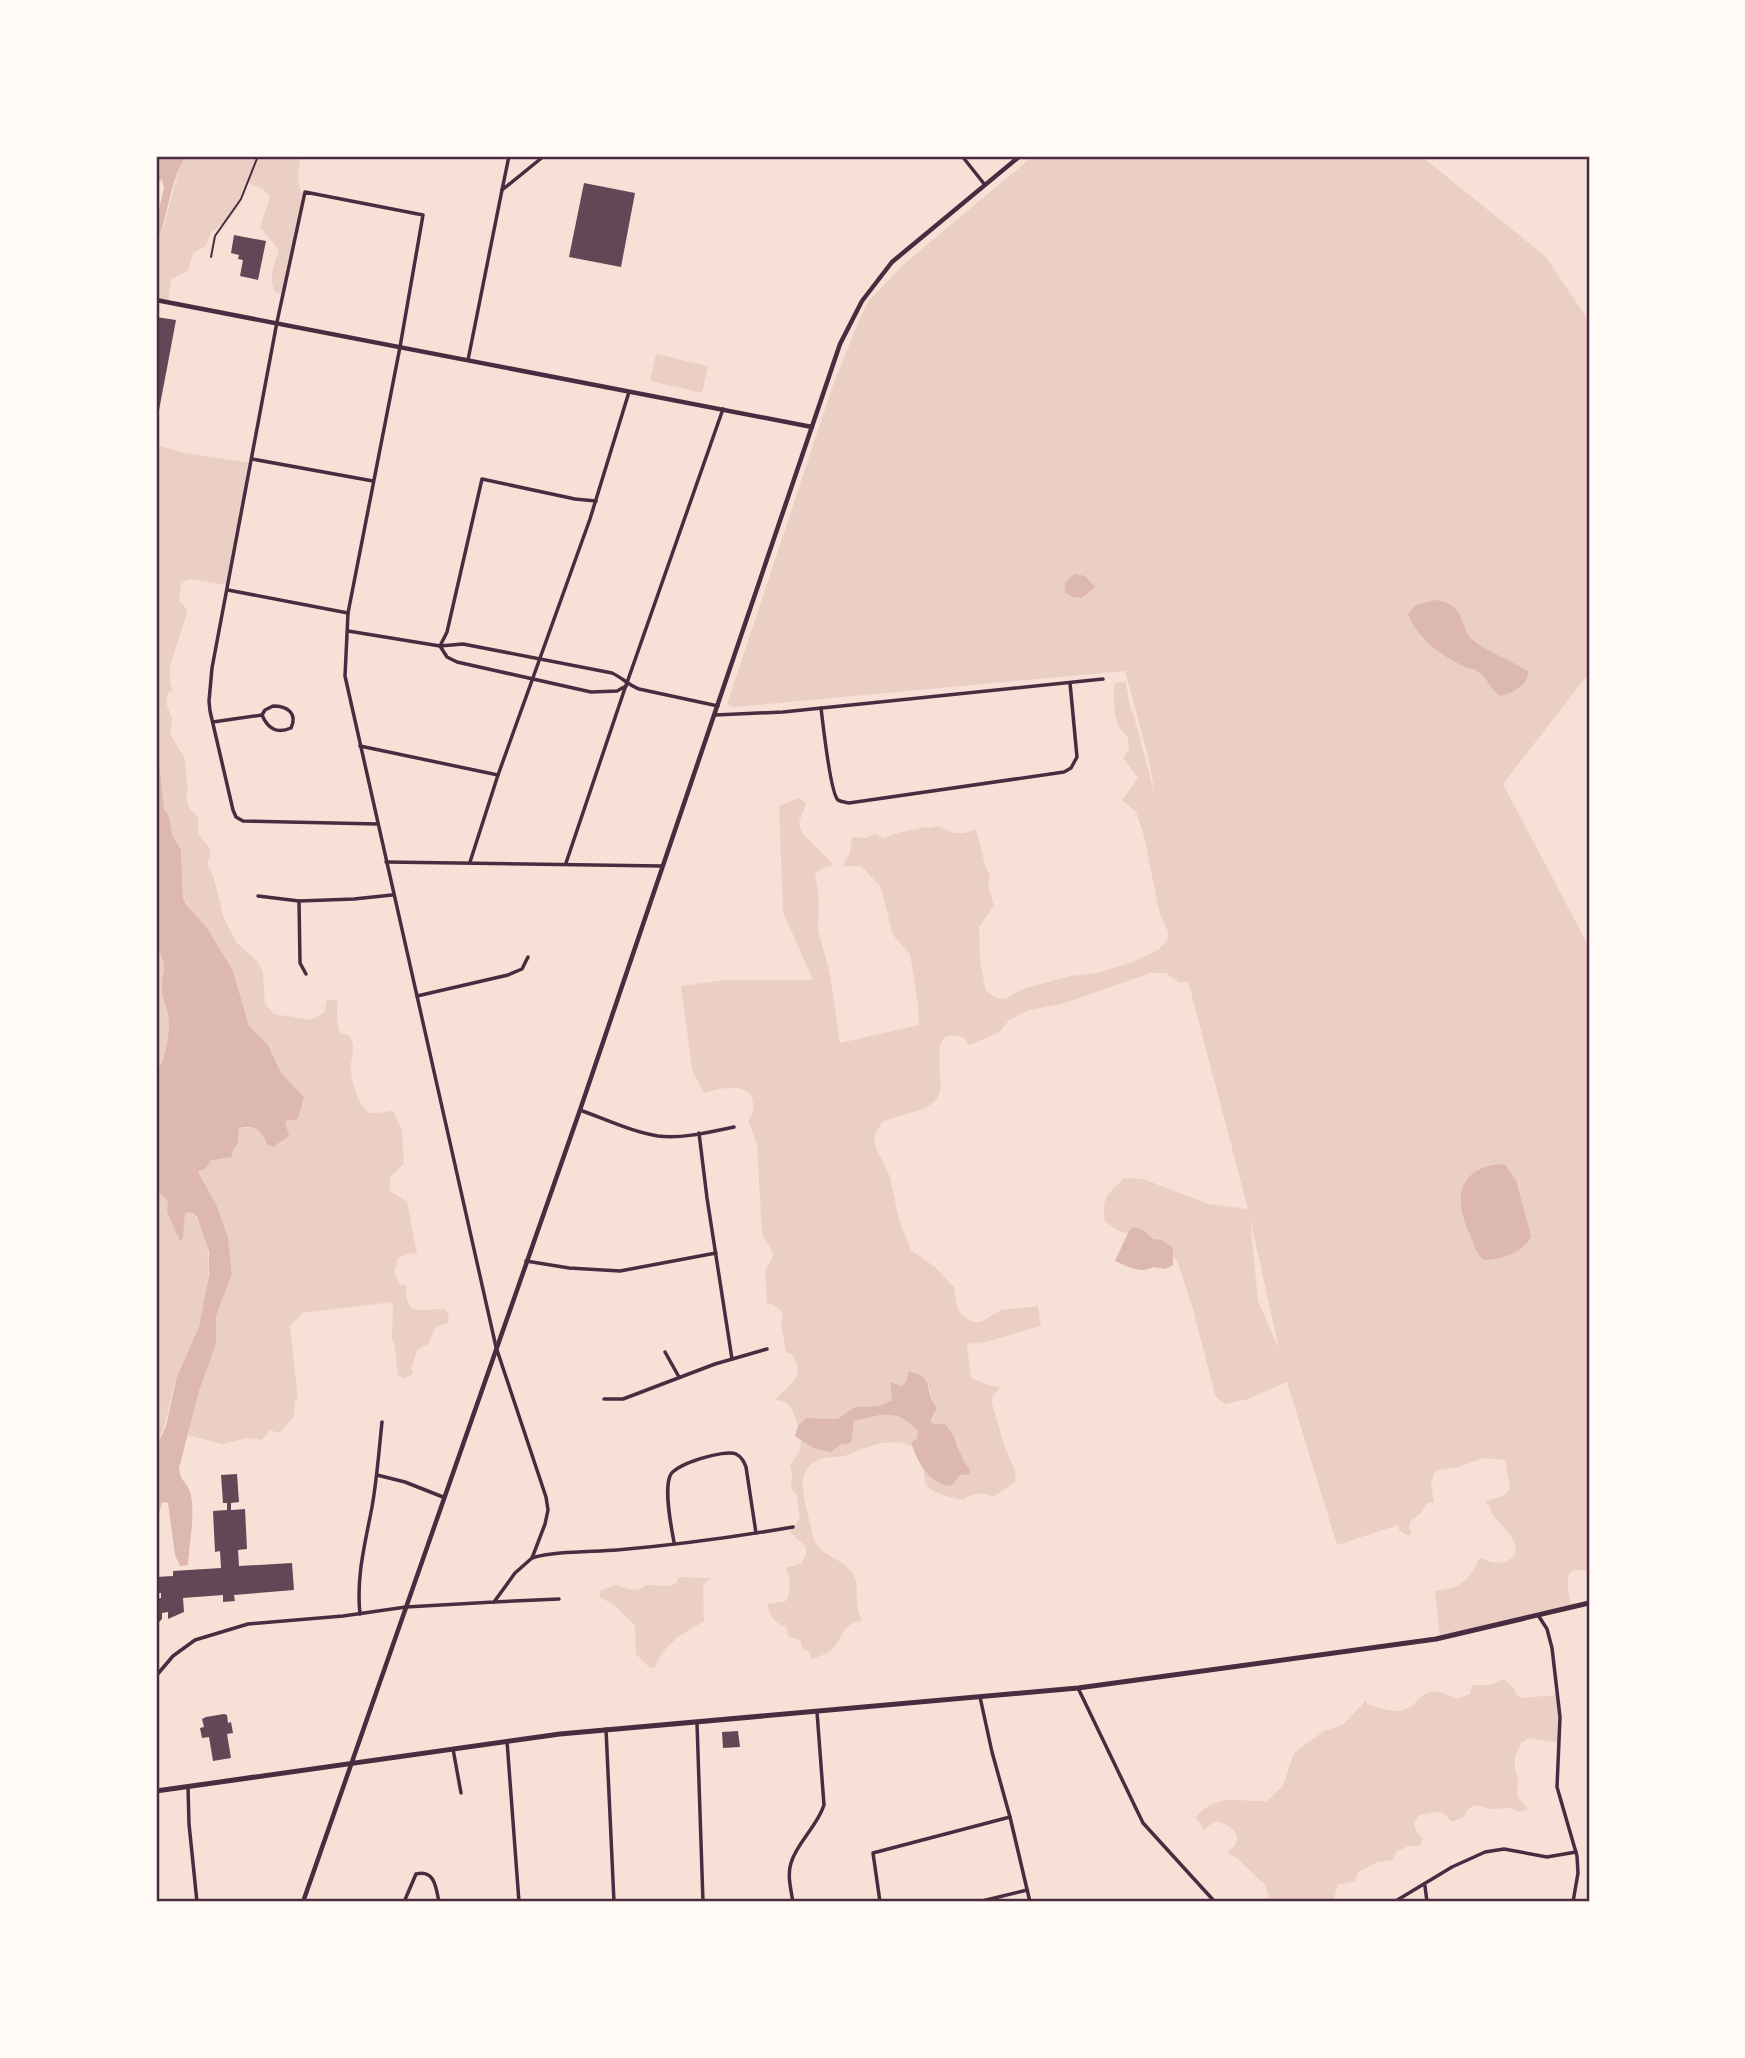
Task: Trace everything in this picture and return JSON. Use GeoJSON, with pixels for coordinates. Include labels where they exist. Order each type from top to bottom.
{"type":"FeatureCollection","features":[{"type":"Feature","properties":{"kind":"main road"},"geometry":{"type":"LineString","coordinates":[[303,1902],[580,1110],[841,344],[862,301],[892,262],[1020,156]]}},
{"type":"Feature","properties":{"kind":"main road"},"geometry":{"type":"LineString","coordinates":[[156,300],[812,427]]}},
{"type":"Feature","properties":{"kind":"main road"},"geometry":{"type":"LineString","coordinates":[[156,1791],[606,1729],[1078,1688],[1436,1639],[1589,1603]]}},
{"type":"Feature","properties":{"kind":"street"},"geometry":{"type":"LineString","coordinates":[[467,360],[509,156]]}},
{"type":"Feature","properties":{"kind":"street"},"geometry":{"type":"LineString","coordinates":[[502,190],[544,156]]}},
{"type":"Feature","properties":{"kind":"street"},"geometry":{"type":"LineString","coordinates":[[962,156],[985,184]]}},
{"type":"Feature","properties":{"kind":"street"},"geometry":{"type":"LineString","coordinates":[[378,824],[243,821],[236,817],[209,701],[209,689],[277,323],[305,192],[423,215],[348,613],[345,676],[496,1347],[546,1497],[548,1510],[545,1524],[532,1558]]}},
{"type":"Feature","properties":{"kind":"street"},"geometry":{"type":"LineString","coordinates":[[470,862],[498,775],[596,501],[629,392]]}},
{"type":"Feature","properties":{"kind":"street"},"geometry":{"type":"LineString","coordinates":[[566,863],[723,409]]}},
{"type":"Feature","properties":{"kind":"street"},"geometry":{"type":"LineString","coordinates":[[252,460],[373,481]]}},
{"type":"Feature","properties":{"kind":"street"},"geometry":{"type":"LineString","coordinates":[[440,646],[447,632],[482,479],[596,501]]}},
{"type":"Feature","properties":{"kind":"street"},"geometry":{"type":"LineString","coordinates":[[228,590],[348,613]]}},
{"type":"Feature","properties":{"kind":"street"},"geometry":{"type":"LineString","coordinates":[[348,631],[440,646],[463,644],[612,673],[621,677],[627,685],[652,693],[718,706]]}},
{"type":"Feature","properties":{"kind":"street"},"geometry":{"type":"LineString","coordinates":[[440,646],[447,657],[457,662],[591,692],[617,691],[627,685]]}},
{"type":"Feature","properties":{"kind":"street"},"geometry":{"type":"LineString","coordinates":[[715,715],[747,715],[1103,679]]}},
{"type":"Feature","properties":{"kind":"street"},"geometry":{"type":"LineString","coordinates":[[821,708],[831,783],[836,798],[840,802],[849,803],[1064,772],[1071,768],[1077,757],[1070,683]]}},
{"type":"Feature","properties":{"kind":"street"},"geometry":{"type":"LineString","coordinates":[[213,722],[262,715],[269,707],[282,706],[289,709],[293,715],[293,725],[283,731],[272,730],[262,715]]}},
{"type":"Feature","properties":{"kind":"street"},"geometry":{"type":"LineString","coordinates":[[360,746],[498,775]]}},
{"type":"Feature","properties":{"kind":"street"},"geometry":{"type":"LineString","coordinates":[[386,862],[662,866]]}},
{"type":"Feature","properties":{"kind":"street"},"geometry":{"type":"LineString","coordinates":[[258,896],[299,901],[393,895]]}},
{"type":"Feature","properties":{"kind":"street"},"geometry":{"type":"LineString","coordinates":[[299,901],[300,963],[306,974]]}},
{"type":"Feature","properties":{"kind":"street"},"geometry":{"type":"LineString","coordinates":[[417,996],[508,975],[522,969],[528,957]]}},
{"type":"Feature","properties":{"kind":"street"},"geometry":{"type":"LineString","coordinates":[[580,1110],[660,1136],[734,1127]]}},
{"type":"Feature","properties":{"kind":"street"},"geometry":{"type":"LineString","coordinates":[[699,1133],[732,1359]]}},
{"type":"Feature","properties":{"kind":"street"},"geometry":{"type":"LineString","coordinates":[[526,1261],[569,1268],[620,1271],[716,1253]]}},
{"type":"Feature","properties":{"kind":"street"},"geometry":{"type":"LineString","coordinates":[[604,1399],[623,1399],[679,1377],[767,1349]]}},
{"type":"Feature","properties":{"kind":"street"},"geometry":{"type":"LineString","coordinates":[[665,1352],[679,1377]]}},
{"type":"Feature","properties":{"kind":"street"},"geometry":{"type":"LineString","coordinates":[[360,1614],[360,1562],[377,1475],[382,1422]]}},
{"type":"Feature","properties":{"kind":"street"},"geometry":{"type":"LineString","coordinates":[[674,1542],[668,1491],[669,1478],[673,1471],[697,1460],[728,1453],[737,1454],[746,1467],[756,1533]]}},
{"type":"Feature","properties":{"kind":"street"},"geometry":{"type":"LineString","coordinates":[[377,1475],[405,1482],[443,1497]]}},
{"type":"Feature","properties":{"kind":"street"},"geometry":{"type":"LineString","coordinates":[[494,1602],[515,1573],[532,1558],[543,1554],[598,1552],[793,1527]]}},
{"type":"Feature","properties":{"kind":"street"},"geometry":{"type":"LineString","coordinates":[[156,1676],[173,1656],[195,1640],[248,1624],[406,1607],[559,1599]]}},
{"type":"Feature","properties":{"kind":"street"},"geometry":{"type":"LineString","coordinates":[[1538,1615],[1547,1629],[1552,1648],[1560,1717],[1557,1787],[1576,1852],[1578,1873],[1573,1902]]}},
{"type":"Feature","properties":{"kind":"street"},"geometry":{"type":"LineString","coordinates":[[1078,1688],[1143,1823],[1215,1902]]}},
{"type":"Feature","properties":{"kind":"street"},"geometry":{"type":"LineString","coordinates":[[980,1697],[1030,1902]]}},
{"type":"Feature","properties":{"kind":"street"},"geometry":{"type":"LineString","coordinates":[[793,1902],[789,1871],[791,1861],[821,1815],[824,1805],[817,1712]]}},
{"type":"Feature","properties":{"kind":"street"},"geometry":{"type":"LineString","coordinates":[[697,1721],[704,1902]]}},
{"type":"Feature","properties":{"kind":"street"},"geometry":{"type":"LineString","coordinates":[[606,1729],[614,1902]]}},
{"type":"Feature","properties":{"kind":"street"},"geometry":{"type":"LineString","coordinates":[[507,1741],[519,1902]]}},
{"type":"Feature","properties":{"kind":"street"},"geometry":{"type":"LineString","coordinates":[[453,1749],[461,1793]]}},
{"type":"Feature","properties":{"kind":"street"},"geometry":{"type":"LineString","coordinates":[[188,1787],[197,1902]]}},
{"type":"Feature","properties":{"kind":"street"},"geometry":{"type":"LineString","coordinates":[[880,1902],[873,1853],[1010,1817]]}},
{"type":"Feature","properties":{"kind":"street"},"geometry":{"type":"LineString","coordinates":[[1394,1902],[1452,1867],[1495,1850],[1548,1857],[1576,1852]]}},
{"type":"Feature","properties":{"kind":"street"},"geometry":{"type":"LineString","coordinates":[[404,1902],[416,1874],[421,1872],[434,1880],[439,1902]]}},
{"type":"Feature","properties":{"kind":"street"},"geometry":{"type":"LineString","coordinates":[[1424,1885],[1427,1902]]}},
{"type":"Feature","properties":{"kind":"street"},"geometry":{"type":"LineString","coordinates":[[978,1902],[1027,1891]]}},
{"type":"Feature","properties":{"kind":"path"},"geometry":{"type":"LineString","coordinates":[[211,257],[215,236],[241,199],[258,156]]}},
{"type":"Feature","properties":{"kind":"shaded area"},"geometry":{"type":"Polygon","coordinates":[[[160,156],[186,156],[176,176],[156,244],[156,222],[164,188],[162,179],[156,185],[156,161],[160,156]]]}},
{"type":"Feature","properties":{"kind":"shaded area"},"geometry":{"type":"Polygon","coordinates":[[[186,156],[301,156],[298,181],[304,195],[285,295],[275,292],[272,281],[272,271],[279,250],[260,227],[270,197],[264,190],[249,183],[243,189],[240,205],[230,218],[211,232],[206,246],[193,253],[188,271],[171,279],[168,304],[156,302],[156,244],[164,226],[180,165],[186,156]]]}},
{"type":"Feature","properties":{"kind":"shaded area"},"geometry":{"type":"Polygon","coordinates":[[[1033,156],[1421,156],[1545,256],[1589,321],[1589,673],[1503,784],[1589,947],[1589,1572],[1574,1570],[1570,1573],[1568,1584],[1571,1605],[1440,1637],[1435,1591],[1452,1588],[1463,1582],[1480,1558],[1504,1562],[1514,1557],[1516,1551],[1512,1538],[1493,1515],[1489,1505],[1484,1502],[1502,1496],[1510,1489],[1505,1460],[1483,1458],[1434,1473],[1431,1484],[1434,1502],[1426,1504],[1421,1513],[1411,1520],[1409,1528],[1412,1534],[1408,1536],[1399,1530],[1398,1525],[1337,1545],[1287,1382],[1245,1400],[1224,1404],[1215,1395],[1193,1309],[1177,1260],[1173,1258],[1173,1248],[1153,1239],[1145,1231],[1119,1231],[1105,1221],[1104,1213],[1107,1196],[1124,1178],[1143,1179],[1208,1204],[1248,1209],[1188,981],[1180,983],[1166,973],[1150,973],[1062,1004],[1029,1010],[1009,1020],[1000,1032],[969,1045],[964,1038],[951,1036],[944,1039],[940,1046],[940,1090],[937,1098],[919,1111],[882,1122],[874,1136],[876,1148],[890,1177],[899,1220],[911,1250],[935,1267],[954,1287],[957,1307],[962,1315],[972,1322],[981,1322],[1001,1310],[1038,1306],[1041,1326],[986,1342],[967,1344],[971,1378],[1000,1387],[993,1396],[992,1403],[1016,1481],[993,1497],[978,1494],[963,1500],[941,1494],[927,1486],[923,1470],[927,1474],[962,1461],[958,1444],[945,1424],[930,1422],[935,1415],[929,1387],[923,1377],[917,1374],[908,1371],[907,1380],[902,1386],[890,1383],[892,1400],[879,1406],[855,1407],[837,1419],[806,1418],[798,1426],[788,1405],[775,1400],[794,1381],[798,1370],[792,1354],[786,1352],[781,1310],[767,1304],[765,1270],[774,1255],[762,1234],[757,1144],[748,1121],[752,1113],[752,1098],[748,1092],[735,1088],[704,1093],[692,1070],[681,986],[724,980],[813,980],[783,912],[779,806],[799,798],[806,803],[799,823],[802,833],[834,865],[815,874],[819,898],[818,929],[830,975],[840,1043],[919,1025],[910,954],[892,932],[881,887],[861,866],[843,866],[850,852],[852,837],[865,838],[875,834],[884,838],[904,831],[939,826],[954,833],[976,829],[986,869],[990,873],[988,885],[994,906],[979,927],[980,961],[986,991],[996,998],[1005,999],[1025,988],[1130,963],[1158,950],[1167,941],[1168,932],[1159,911],[1144,836],[1136,812],[1122,800],[1138,778],[1123,758],[1129,749],[1128,737],[1116,719],[1114,683],[1126,682],[1130,708],[1155,795],[1149,760],[1125,671],[734,707],[727,704],[833,385],[868,302],[903,265],[1033,156]],[[1250,1218],[1258,1301],[1279,1349],[1250,1218]]]}},
{"type":"Feature","properties":{"kind":"shaded area"},"geometry":{"type":"Polygon","coordinates":[[[656,354],[708,366],[702,393],[650,381],[656,354]]]}},
{"type":"Feature","properties":{"kind":"shaded area"},"geometry":{"type":"Polygon","coordinates":[[[156,445],[185,453],[250,463],[227,585],[189,579],[181,584],[179,601],[187,609],[170,666],[170,684],[173,690],[168,693],[166,702],[172,719],[170,734],[184,757],[188,788],[186,798],[190,809],[198,817],[198,833],[209,846],[207,863],[213,875],[223,916],[236,942],[258,962],[263,972],[265,1004],[274,1014],[310,1020],[324,1013],[327,999],[337,1001],[340,1033],[350,1036],[353,1043],[351,1075],[358,1099],[371,1113],[393,1111],[402,1131],[404,1164],[391,1176],[389,1190],[407,1202],[417,1254],[398,1258],[394,1272],[399,1284],[406,1286],[411,1308],[444,1309],[449,1315],[448,1323],[436,1327],[428,1344],[417,1350],[412,1367],[413,1374],[403,1379],[398,1375],[392,1339],[393,1302],[302,1313],[290,1326],[298,1398],[295,1401],[294,1416],[280,1433],[269,1430],[261,1440],[246,1438],[223,1444],[187,1435],[216,1344],[216,1316],[232,1274],[228,1237],[216,1204],[198,1172],[238,1143],[239,1129],[252,1128],[264,1134],[285,1121],[290,1084],[281,1073],[268,1045],[249,1026],[233,971],[183,898],[181,850],[172,835],[169,816],[164,809],[156,731],[156,445]]]}},
{"type":"Feature","properties":{"kind":"shaded area"},"geometry":{"type":"Polygon","coordinates":[[[1075,574],[1085,576],[1095,587],[1082,598],[1065,593],[1066,582],[1075,574]]]}},
{"type":"Feature","properties":{"kind":"shaded area"},"geometry":{"type":"Polygon","coordinates":[[[1434,600],[1445,602],[1457,611],[1474,641],[1528,671],[1523,684],[1501,696],[1479,672],[1454,662],[1430,645],[1417,631],[1408,614],[1416,605],[1434,600]]]}},
{"type":"Feature","properties":{"kind":"shaded area"},"geometry":{"type":"Polygon","coordinates":[[[156,731],[164,809],[169,816],[172,835],[181,850],[183,898],[207,928],[233,971],[249,1026],[268,1045],[281,1073],[304,1097],[298,1119],[285,1121],[289,1136],[273,1147],[267,1144],[257,1130],[239,1128],[238,1144],[233,1149],[232,1157],[211,1160],[206,1168],[198,1172],[216,1204],[228,1237],[232,1274],[216,1316],[216,1344],[199,1391],[179,1468],[192,1500],[188,1565],[180,1566],[175,1555],[168,1503],[162,1502],[156,1524],[156,1448],[166,1426],[177,1376],[199,1327],[209,1275],[209,1251],[197,1217],[191,1212],[185,1213],[183,1238],[180,1241],[167,1212],[168,1201],[157,1191],[156,1184],[156,1075],[166,1046],[169,1022],[162,994],[164,966],[156,946],[156,731]]]}},
{"type":"Feature","properties":{"kind":"shaded area"},"geometry":{"type":"Polygon","coordinates":[[[156,946],[164,966],[162,994],[169,1030],[162,1062],[156,1075],[156,946]]]}},
{"type":"Feature","properties":{"kind":"shaded area"},"geometry":{"type":"Polygon","coordinates":[[[1505,1165],[1516,1180],[1531,1236],[1518,1251],[1484,1260],[1476,1250],[1466,1224],[1462,1211],[1462,1189],[1466,1180],[1474,1173],[1484,1167],[1505,1165]]]}},
{"type":"Feature","properties":{"kind":"shaded area"},"geometry":{"type":"Polygon","coordinates":[[[156,1184],[157,1191],[168,1201],[183,1238],[185,1213],[191,1212],[199,1223],[208,1251],[208,1283],[199,1326],[177,1376],[156,1448],[156,1184]]]}},
{"type":"Feature","properties":{"kind":"shaded area"},"geometry":{"type":"Polygon","coordinates":[[[1134,1227],[1173,1248],[1173,1265],[1166,1269],[1154,1267],[1139,1270],[1115,1261],[1129,1231],[1134,1227]]]}},
{"type":"Feature","properties":{"kind":"shaded area"},"geometry":{"type":"Polygon","coordinates":[[[908,1371],[926,1381],[937,1408],[930,1422],[945,1424],[970,1470],[969,1474],[960,1475],[951,1486],[936,1481],[925,1470],[911,1442],[917,1439],[918,1431],[902,1418],[881,1415],[854,1421],[851,1443],[841,1444],[831,1452],[813,1448],[795,1436],[798,1426],[806,1418],[837,1419],[855,1407],[879,1406],[892,1400],[890,1382],[902,1386],[907,1380],[908,1371]]]}},
{"type":"Feature","properties":{"kind":"shaded area"},"geometry":{"type":"Polygon","coordinates":[[[893,1413],[907,1419],[918,1431],[917,1439],[911,1442],[912,1447],[897,1442],[872,1445],[846,1455],[818,1460],[804,1474],[804,1499],[814,1539],[820,1548],[845,1565],[853,1574],[862,1620],[845,1629],[829,1652],[812,1659],[809,1652],[803,1649],[800,1640],[789,1637],[786,1627],[773,1618],[767,1604],[786,1601],[790,1585],[786,1568],[802,1563],[806,1554],[806,1547],[790,1532],[800,1518],[796,1493],[791,1489],[790,1466],[800,1450],[801,1439],[813,1448],[854,1421],[893,1413]]]}},
{"type":"Feature","properties":{"kind":"shaded area"},"geometry":{"type":"Polygon","coordinates":[[[678,1577],[711,1578],[703,1585],[704,1622],[675,1640],[663,1652],[655,1667],[650,1668],[636,1654],[635,1625],[613,1604],[599,1597],[601,1590],[615,1585],[632,1590],[646,1585],[670,1586],[676,1583],[678,1577]]]}},
{"type":"Feature","properties":{"kind":"shaded area"},"geometry":{"type":"Polygon","coordinates":[[[1504,1679],[1513,1687],[1517,1696],[1522,1698],[1556,1695],[1561,1716],[1560,1743],[1529,1738],[1521,1743],[1515,1757],[1517,1795],[1528,1809],[1518,1812],[1512,1808],[1490,1809],[1474,1805],[1467,1810],[1465,1816],[1455,1821],[1451,1821],[1443,1813],[1418,1816],[1414,1823],[1416,1831],[1423,1839],[1420,1846],[1409,1846],[1397,1851],[1393,1860],[1377,1862],[1358,1872],[1355,1881],[1338,1885],[1333,1902],[1270,1902],[1265,1885],[1227,1852],[1237,1842],[1236,1833],[1227,1825],[1215,1821],[1203,1830],[1195,1818],[1219,1801],[1267,1801],[1283,1786],[1294,1753],[1324,1731],[1344,1724],[1366,1700],[1367,1704],[1395,1711],[1412,1706],[1427,1693],[1444,1693],[1457,1699],[1470,1694],[1472,1685],[1491,1685],[1504,1679]]]}},
{"type":"Feature","properties":{"kind":"building"},"geometry":{"type":"Polygon","coordinates":[[[584,183],[635,193],[621,267],[569,257],[584,183]]]}},
{"type":"Feature","properties":{"kind":"building"},"geometry":{"type":"Polygon","coordinates":[[[234,235],[266,241],[258,280],[240,276],[243,260],[238,259],[239,255],[231,253],[234,235]]]}},
{"type":"Feature","properties":{"kind":"building"},"geometry":{"type":"Polygon","coordinates":[[[156,317],[176,320],[157,421],[156,421],[156,317]]]}},
{"type":"Feature","properties":{"kind":"building"},"geometry":{"type":"Polygon","coordinates":[[[237,1474],[239,1502],[231,1503],[231,1510],[245,1509],[247,1549],[238,1550],[239,1566],[292,1563],[294,1590],[234,1595],[235,1601],[223,1602],[223,1595],[183,1598],[184,1612],[168,1619],[168,1612],[162,1613],[162,1619],[156,1625],[156,1599],[161,1598],[161,1593],[156,1593],[156,1577],[173,1576],[173,1571],[221,1568],[220,1551],[215,1552],[213,1511],[227,1510],[227,1503],[223,1503],[221,1475],[237,1474]]]}},
{"type":"Feature","properties":{"kind":"building"},"geometry":{"type":"Polygon","coordinates":[[[227,1715],[228,1723],[231,1722],[233,1733],[227,1734],[231,1758],[213,1761],[209,1737],[202,1738],[202,1719],[227,1715]]]}},
{"type":"Feature","properties":{"kind":"building"},"geometry":{"type":"Polygon","coordinates":[[[738,1731],[740,1747],[723,1748],[722,1732],[738,1731]]]}}]}
